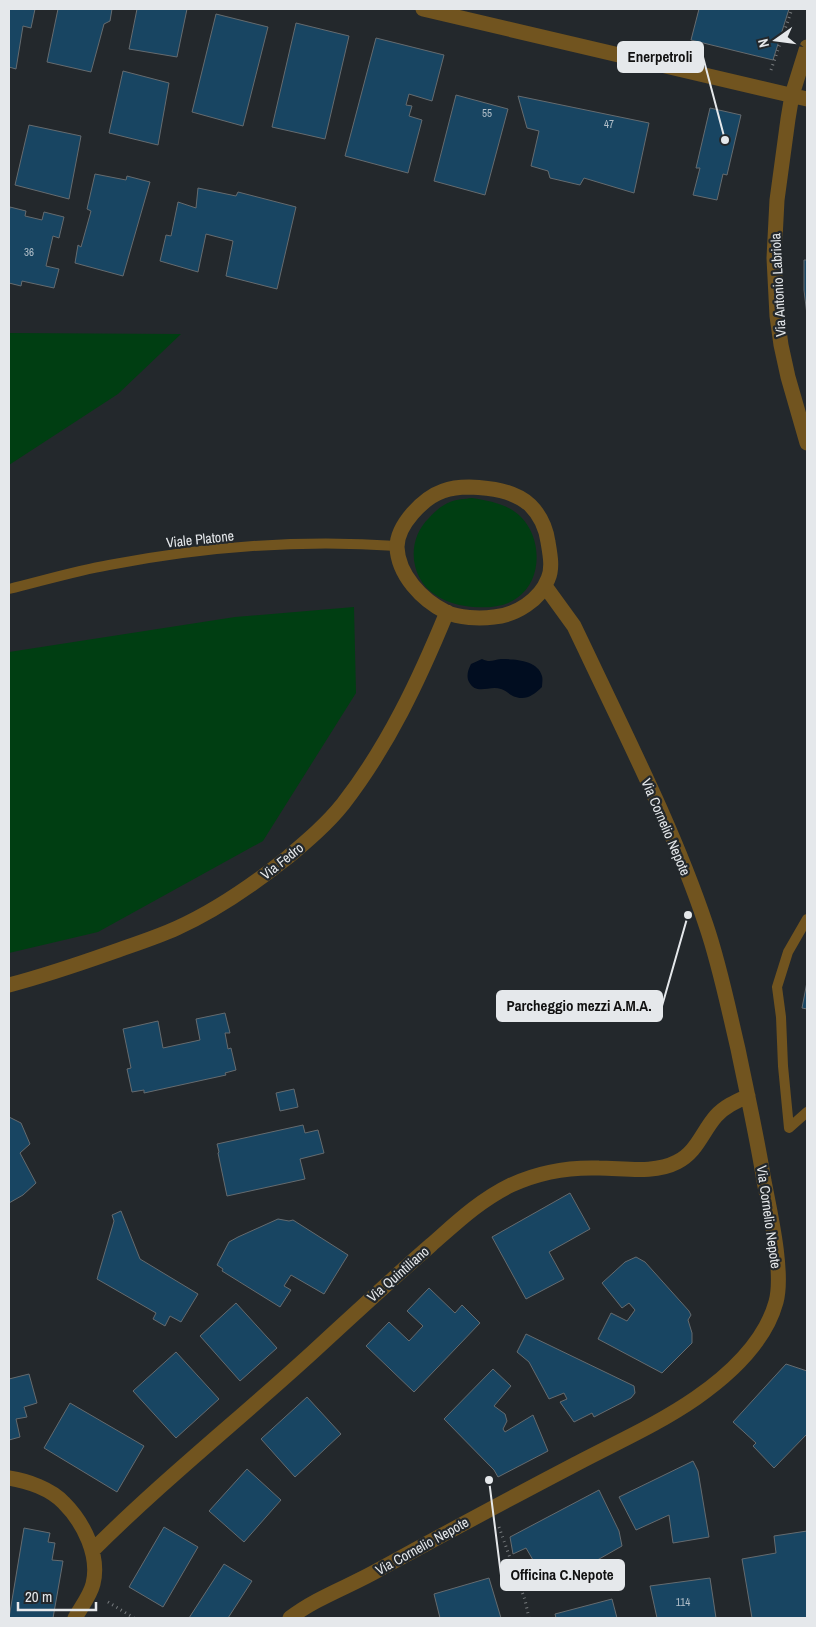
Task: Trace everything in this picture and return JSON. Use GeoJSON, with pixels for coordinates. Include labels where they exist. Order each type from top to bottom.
{"type":"FeatureCollection","features":[{"type":"Feature","properties":{"kind":"street"},"geometry":{"type":"LineString","coordinates":[[423,9],[807,99]]}},
{"type":"Feature","properties":{"kind":"street","name":"Via Antonio Labriola"},"geometry":{"type":"LineString","coordinates":[[807,47],[792,95],[776,218],[774,258],[777,316],[782,353],[807,443]]}},
{"type":"Feature","properties":{"kind":"street"},"geometry":{"type":"LineString","coordinates":[[469,487],[501,490],[529,504],[542,522],[547,534],[551,554],[549,578],[545,586],[525,606],[512,613],[496,617],[479,618],[447,612],[422,594],[406,577],[400,563],[397,546],[400,534],[406,522],[415,511],[427,499],[442,491],[469,487]]}},
{"type":"Feature","properties":{"kind":"street","name":"Via Cornelio Nepote"},"geometry":{"type":"LineString","coordinates":[[290,1618],[310,1605],[372,1574],[492,1508],[677,1411],[722,1379],[745,1355],[758,1338],[777,1300],[779,1286],[772,1224],[760,1157],[720,972],[705,923],[655,798],[582,641],[574,626],[545,586]]}},
{"type":"Feature","properties":{"kind":"street","name":"Via Fedro"},"geometry":{"type":"LineString","coordinates":[[9,986],[43,976],[176,929],[241,892],[267,874],[303,844],[342,806],[379,753],[415,686],[447,612]]}},
{"type":"Feature","properties":{"kind":"street","name":"Via Quintiliano"},"geometry":{"type":"LineString","coordinates":[[92,1550],[183,1466],[314,1351],[379,1290],[474,1208],[509,1186],[532,1176],[557,1170],[636,1169],[671,1165],[693,1151],[718,1114],[735,1102],[748,1096]]}},
{"type":"Feature","properties":{"kind":"street"},"geometry":{"type":"LineString","coordinates":[[9,1478],[37,1486],[64,1502],[86,1535],[92,1550],[94,1573],[90,1591],[75,1618]]}},
{"type":"Feature","properties":{"kind":"lane","name":"Viale Platone"},"geometry":{"type":"LineString","coordinates":[[9,589],[108,565],[184,553],[266,545],[356,543],[397,546]]}},
{"type":"Feature","properties":{"kind":"lane"},"geometry":{"type":"LineString","coordinates":[[807,919],[788,952],[777,987],[789,1128],[807,1112]]}},
{"type":"Feature","properties":{"kind":"path"},"geometry":{"type":"LineString","coordinates":[[771,70],[775,64],[792,9]]}},
{"type":"Feature","properties":{"kind":"path"},"geometry":{"type":"LineString","coordinates":[[492,1508],[525,1600],[529,1618]]}},
{"type":"Feature","properties":{"kind":"path"},"geometry":{"type":"LineString","coordinates":[[90,1591],[134,1618]]}},
{"type":"Feature","properties":{"kind":"green space"},"geometry":{"type":"Polygon","coordinates":[[[9,333],[181,334],[118,394],[9,465],[9,333]]]}},
{"type":"Feature","properties":{"kind":"green space"},"geometry":{"type":"Polygon","coordinates":[[[472,498],[492,502],[510,509],[521,517],[533,536],[537,559],[532,581],[517,598],[502,605],[473,607],[446,601],[428,589],[416,570],[414,548],[422,527],[433,513],[444,505],[455,500],[472,498]]]}},
{"type":"Feature","properties":{"kind":"green space"},"geometry":{"type":"Polygon","coordinates":[[[354,607],[356,693],[263,841],[98,932],[9,953],[9,652],[235,617],[354,607]]]}},
{"type":"Feature","properties":{"kind":"water"},"geometry":{"type":"Polygon","coordinates":[[[482,659],[489,661],[512,659],[531,664],[540,671],[542,687],[532,695],[524,698],[516,697],[497,688],[476,688],[469,682],[468,673],[471,664],[482,659]]]}},
{"type":"Feature","properties":{"kind":"building"},"geometry":{"type":"Polygon","coordinates":[[[9,9],[35,9],[31,28],[23,26],[16,69],[9,67],[9,9]]]}},
{"type":"Feature","properties":{"kind":"building"},"geometry":{"type":"Polygon","coordinates":[[[58,9],[112,9],[110,21],[104,24],[91,72],[47,62],[58,9]]]}},
{"type":"Feature","properties":{"kind":"building"},"geometry":{"type":"Polygon","coordinates":[[[137,9],[187,9],[177,57],[129,49],[137,9]]]}},
{"type":"Feature","properties":{"kind":"building"},"geometry":{"type":"Polygon","coordinates":[[[699,9],[789,9],[773,60],[691,40],[699,9]]]}},
{"type":"Feature","properties":{"kind":"building"},"geometry":{"type":"Polygon","coordinates":[[[216,14],[268,27],[243,126],[192,112],[216,14]]]}},
{"type":"Feature","properties":{"kind":"building"},"geometry":{"type":"Polygon","coordinates":[[[296,23],[349,36],[325,139],[272,127],[296,23]]]}},
{"type":"Feature","properties":{"kind":"building"},"geometry":{"type":"Polygon","coordinates":[[[376,38],[444,55],[432,101],[409,94],[406,105],[412,106],[409,116],[422,120],[408,173],[345,156],[376,38]]]}},
{"type":"Feature","properties":{"kind":"building"},"geometry":{"type":"Polygon","coordinates":[[[123,71],[169,83],[158,145],[109,133],[123,71]]]}},
{"type":"Feature","properties":{"kind":"building"},"geometry":{"type":"Polygon","coordinates":[[[456,95],[508,109],[485,195],[434,181],[456,95]]]}},
{"type":"Feature","properties":{"kind":"building"},"geometry":{"type":"Polygon","coordinates":[[[518,96],[649,123],[634,193],[584,178],[580,185],[550,178],[548,171],[531,166],[539,131],[527,128],[518,96]]]}},
{"type":"Feature","properties":{"kind":"building"},"geometry":{"type":"Polygon","coordinates":[[[710,108],[741,115],[727,175],[723,174],[717,200],[693,195],[700,168],[696,168],[710,108]]]}},
{"type":"Feature","properties":{"kind":"building"},"geometry":{"type":"Polygon","coordinates":[[[29,125],[81,136],[69,199],[15,185],[29,125]]]}},
{"type":"Feature","properties":{"kind":"building"},"geometry":{"type":"Polygon","coordinates":[[[95,174],[126,180],[127,176],[150,182],[123,276],[75,263],[78,245],[81,247],[91,211],[87,209],[95,174]]]}},
{"type":"Feature","properties":{"kind":"building"},"geometry":{"type":"Polygon","coordinates":[[[198,188],[236,196],[238,192],[296,207],[277,289],[226,276],[233,241],[206,234],[198,272],[160,261],[166,235],[171,236],[178,202],[196,208],[198,188]]]}},
{"type":"Feature","properties":{"kind":"building"},"geometry":{"type":"Polygon","coordinates":[[[10,207],[26,211],[25,216],[42,220],[44,212],[64,217],[59,238],[53,236],[46,266],[59,269],[54,288],[22,281],[21,286],[9,283],[10,207]]]}},
{"type":"Feature","properties":{"kind":"building"},"geometry":{"type":"Polygon","coordinates":[[[804,260],[807,260],[807,315],[804,290],[804,260]]]}},
{"type":"Feature","properties":{"kind":"building"},"geometry":{"type":"Polygon","coordinates":[[[807,982],[807,1009],[802,1008],[807,982]]]}},
{"type":"Feature","properties":{"kind":"building"},"geometry":{"type":"Polygon","coordinates":[[[225,1013],[230,1033],[225,1033],[228,1049],[231,1048],[236,1070],[225,1073],[226,1075],[144,1093],[144,1090],[132,1092],[127,1069],[131,1068],[123,1029],[158,1021],[163,1048],[200,1040],[196,1019],[225,1013]]]}},
{"type":"Feature","properties":{"kind":"building"},"geometry":{"type":"Polygon","coordinates":[[[294,1089],[298,1107],[280,1111],[276,1093],[294,1089]]]}},
{"type":"Feature","properties":{"kind":"building"},"geometry":{"type":"Polygon","coordinates":[[[9,1117],[21,1123],[30,1144],[20,1153],[36,1183],[23,1195],[9,1203],[9,1117]]]}},
{"type":"Feature","properties":{"kind":"building"},"geometry":{"type":"Polygon","coordinates":[[[303,1125],[305,1133],[318,1130],[324,1153],[300,1159],[305,1179],[227,1196],[217,1144],[303,1125]]]}},
{"type":"Feature","properties":{"kind":"building"},"geometry":{"type":"Polygon","coordinates":[[[570,1193],[590,1229],[549,1252],[564,1279],[526,1299],[492,1237],[570,1193]]]}},
{"type":"Feature","properties":{"kind":"building"},"geometry":{"type":"Polygon","coordinates":[[[121,1211],[140,1259],[198,1294],[181,1322],[170,1316],[165,1326],[153,1319],[156,1313],[97,1279],[114,1221],[112,1215],[121,1211]]]}},
{"type":"Feature","properties":{"kind":"building"},"geometry":{"type":"Polygon","coordinates":[[[278,1219],[293,1220],[348,1255],[324,1294],[291,1275],[284,1286],[291,1290],[280,1307],[222,1271],[223,1269],[217,1265],[229,1242],[278,1219]]]}},
{"type":"Feature","properties":{"kind":"building"},"geometry":{"type":"Polygon","coordinates":[[[636,1257],[645,1262],[691,1315],[688,1320],[692,1333],[692,1343],[662,1373],[598,1339],[611,1313],[627,1321],[635,1310],[629,1303],[622,1308],[602,1283],[625,1262],[636,1257]]]}},
{"type":"Feature","properties":{"kind":"building"},"geometry":{"type":"Polygon","coordinates":[[[429,1288],[455,1313],[462,1305],[480,1323],[414,1392],[366,1346],[389,1322],[409,1341],[423,1326],[407,1311],[429,1288]]]}},
{"type":"Feature","properties":{"kind":"building"},"geometry":{"type":"Polygon","coordinates":[[[236,1303],[277,1348],[240,1381],[200,1336],[236,1303]]]}},
{"type":"Feature","properties":{"kind":"building"},"geometry":{"type":"Polygon","coordinates":[[[526,1334],[634,1386],[635,1393],[631,1398],[594,1417],[592,1413],[574,1422],[560,1402],[567,1399],[564,1393],[549,1399],[529,1362],[517,1352],[526,1334]]]}},
{"type":"Feature","properties":{"kind":"building"},"geometry":{"type":"Polygon","coordinates":[[[176,1352],[219,1399],[176,1438],[133,1391],[176,1352]]]}},
{"type":"Feature","properties":{"kind":"building"},"geometry":{"type":"Polygon","coordinates":[[[786,1364],[807,1371],[807,1434],[774,1468],[753,1446],[756,1443],[733,1422],[786,1364]]]}},
{"type":"Feature","properties":{"kind":"building"},"geometry":{"type":"Polygon","coordinates":[[[493,1369],[511,1386],[494,1406],[505,1414],[507,1421],[503,1429],[505,1432],[533,1415],[548,1451],[498,1477],[494,1470],[444,1419],[493,1369]]]}},
{"type":"Feature","properties":{"kind":"building"},"geometry":{"type":"Polygon","coordinates":[[[29,1374],[37,1403],[24,1407],[27,1417],[16,1419],[20,1437],[9,1440],[9,1379],[29,1374]]]}},
{"type":"Feature","properties":{"kind":"building"},"geometry":{"type":"Polygon","coordinates":[[[307,1397],[341,1434],[295,1477],[261,1439],[307,1397]]]}},
{"type":"Feature","properties":{"kind":"building"},"geometry":{"type":"Polygon","coordinates":[[[70,1403],[144,1446],[117,1492],[44,1448],[70,1403]]]}},
{"type":"Feature","properties":{"kind":"building"},"geometry":{"type":"Polygon","coordinates":[[[693,1461],[698,1471],[709,1537],[673,1543],[669,1515],[636,1530],[619,1497],[693,1461]]]}},
{"type":"Feature","properties":{"kind":"building"},"geometry":{"type":"Polygon","coordinates":[[[247,1469],[281,1500],[244,1542],[209,1511],[247,1469]]]}},
{"type":"Feature","properties":{"kind":"building"},"geometry":{"type":"Polygon","coordinates":[[[599,1490],[619,1531],[622,1546],[578,1571],[537,1579],[533,1560],[526,1548],[513,1554],[510,1537],[599,1490]]]}},
{"type":"Feature","properties":{"kind":"building"},"geometry":{"type":"Polygon","coordinates":[[[164,1527],[198,1547],[163,1607],[129,1587],[164,1527]]]}},
{"type":"Feature","properties":{"kind":"building"},"geometry":{"type":"Polygon","coordinates":[[[24,1528],[50,1533],[48,1542],[55,1543],[52,1560],[63,1561],[53,1618],[9,1618],[24,1528]]]}},
{"type":"Feature","properties":{"kind":"building"},"geometry":{"type":"Polygon","coordinates":[[[807,1531],[807,1618],[752,1618],[742,1559],[776,1553],[774,1536],[807,1531]]]}},
{"type":"Feature","properties":{"kind":"building"},"geometry":{"type":"Polygon","coordinates":[[[224,1564],[252,1581],[228,1618],[189,1618],[224,1564]]]}},
{"type":"Feature","properties":{"kind":"building"},"geometry":{"type":"Polygon","coordinates":[[[489,1578],[501,1618],[440,1618],[434,1594],[489,1578]]]}},
{"type":"Feature","properties":{"kind":"building"},"geometry":{"type":"Polygon","coordinates":[[[710,1578],[716,1618],[657,1618],[650,1586],[710,1578]]]}},
{"type":"Feature","properties":{"kind":"building"},"geometry":{"type":"Polygon","coordinates":[[[612,1599],[617,1618],[556,1618],[555,1614],[612,1599]]]}},
{"type":"Feature","properties":{"kind":"place","name":"Enerpetroli"},"geometry":{"type":"Point","coordinates":[725,140]}},
{"type":"Feature","properties":{"kind":"place","name":"Parcheggio mezzi A.M.A."},"geometry":{"type":"Point","coordinates":[688,915]}},
{"type":"Feature","properties":{"kind":"place","name":"Officina C.Nepote"},"geometry":{"type":"Point","coordinates":[489,1480]}}]}
